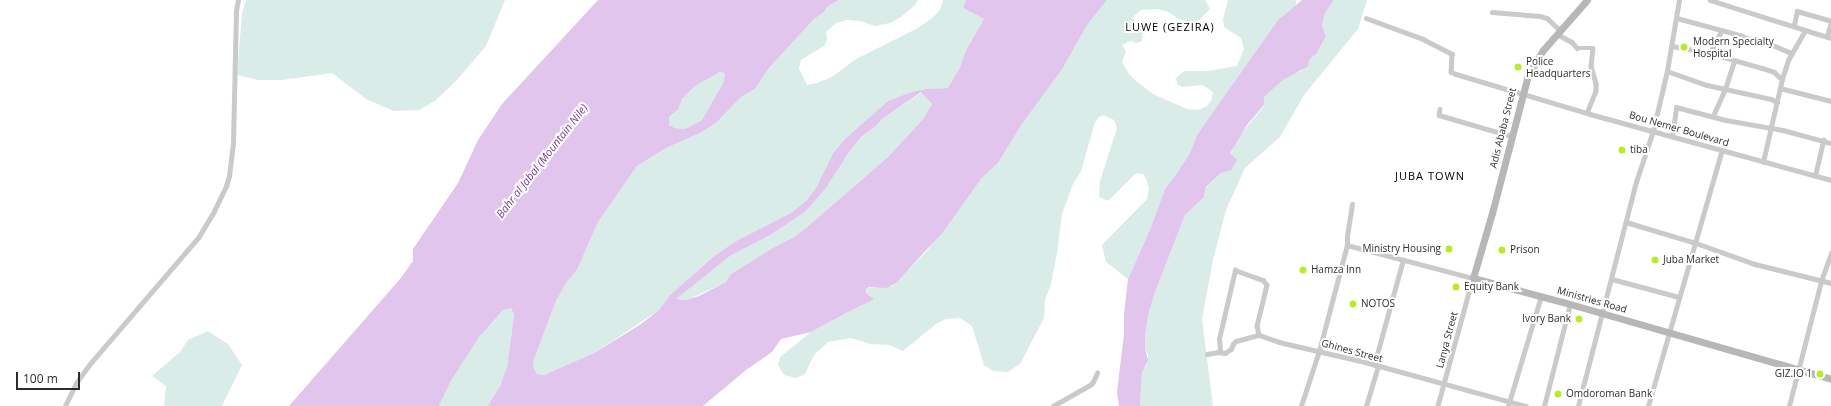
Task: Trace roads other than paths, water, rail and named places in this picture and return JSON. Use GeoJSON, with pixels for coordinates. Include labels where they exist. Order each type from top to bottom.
{"type":"FeatureCollection","features":[{"type":"Feature","properties":{"kind":"street"},"geometry":{"type":"LineString","coordinates":[[65,406],[76,383],[89,365],[198,238],[214,211],[226,186],[229,176],[233,143],[236,11],[238,0]]}},
{"type":"Feature","properties":{"kind":"street","name":"Adis Ababa Street"},"geometry":{"type":"LineString","coordinates":[[1473,278],[1492,213],[1528,75],[1535,62],[1587,0]]}},
{"type":"Feature","properties":{"kind":"street"},"geometry":{"type":"LineString","coordinates":[[1578,406],[1636,182],[1653,131],[1672,46],[1679,0]]}},
{"type":"Feature","properties":{"kind":"street"},"geometry":{"type":"LineString","coordinates":[[1710,0],[1829,37],[1831,21],[1797,10],[1794,25]]}},
{"type":"Feature","properties":{"kind":"street"},"geometry":{"type":"LineString","coordinates":[[1492,12],[1540,16],[1547,18],[1559,32],[1577,48],[1593,48],[1591,66],[1596,84],[1596,91],[1587,113]]}},
{"type":"Feature","properties":{"kind":"street","name":"Bou Nemer Boulevard"},"geometry":{"type":"LineString","coordinates":[[1366,18],[1423,40],[1452,54],[1451,72],[1453,73],[1587,113],[1831,180]]}},
{"type":"Feature","properties":{"kind":"street"},"geometry":{"type":"LineString","coordinates":[[1677,18],[1740,35],[1756,42],[1768,43],[1792,53]]}},
{"type":"Feature","properties":{"kind":"street"},"geometry":{"type":"LineString","coordinates":[[1762,162],[1782,79],[1792,53],[1805,30]]}},
{"type":"Feature","properties":{"kind":"street"},"geometry":{"type":"LineString","coordinates":[[1710,53],[1721,31]]}},
{"type":"Feature","properties":{"kind":"street"},"geometry":{"type":"LineString","coordinates":[[1672,46],[1710,53],[1774,72],[1782,79]]}},
{"type":"Feature","properties":{"kind":"street"},"geometry":{"type":"LineString","coordinates":[[1713,116],[1725,89],[1734,61]]}},
{"type":"Feature","properties":{"kind":"street"},"geometry":{"type":"LineString","coordinates":[[1667,71],[1700,84],[1771,99],[1777,102]]}},
{"type":"Feature","properties":{"kind":"street"},"geometry":{"type":"LineString","coordinates":[[1780,88],[1831,101]]}},
{"type":"Feature","properties":{"kind":"street"},"geometry":{"type":"LineString","coordinates":[[1672,137],[1676,107],[1831,143]]}},
{"type":"Feature","properties":{"kind":"street"},"geometry":{"type":"LineString","coordinates":[[1440,109],[1439,115],[1512,136]]}},
{"type":"Feature","properties":{"kind":"street"},"geometry":{"type":"LineString","coordinates":[[1815,176],[1823,140]]}},
{"type":"Feature","properties":{"kind":"street"},"geometry":{"type":"LineString","coordinates":[[1648,406],[1722,150]]}},
{"type":"Feature","properties":{"kind":"street"},"geometry":{"type":"LineString","coordinates":[[1301,406],[1319,351],[1347,245],[1352,204]]}},
{"type":"Feature","properties":{"kind":"street"},"geometry":{"type":"LineString","coordinates":[[1626,222],[1696,243],[1755,264],[1831,283]]}},
{"type":"Feature","properties":{"kind":"street","name":"Ministries Road"},"geometry":{"type":"LineString","coordinates":[[1347,245],[1570,304],[1831,379]]}},
{"type":"Feature","properties":{"kind":"street"},"geometry":{"type":"LineString","coordinates":[[1789,406],[1821,281],[1831,253]]}},
{"type":"Feature","properties":{"kind":"street"},"geometry":{"type":"LineString","coordinates":[[1366,406],[1403,260]]}},
{"type":"Feature","properties":{"kind":"street"},"geometry":{"type":"LineString","coordinates":[[1207,354],[1220,352],[1227,353],[1233,344],[1238,340],[1259,335],[1257,326],[1267,285],[1263,280],[1235,270],[1228,294],[1219,340],[1220,352]]}},
{"type":"Feature","properties":{"kind":"street","name":"Lanya Street"},"geometry":{"type":"LineString","coordinates":[[1438,406],[1473,278]]}},
{"type":"Feature","properties":{"kind":"street"},"geometry":{"type":"LineString","coordinates":[[1612,279],[1679,297]]}},
{"type":"Feature","properties":{"kind":"street"},"geometry":{"type":"LineString","coordinates":[[1509,404],[1541,296]]}},
{"type":"Feature","properties":{"kind":"street"},"geometry":{"type":"LineString","coordinates":[[1544,406],[1570,304]]}},
{"type":"Feature","properties":{"kind":"street","name":"Ghines Street"},"geometry":{"type":"LineString","coordinates":[[1259,335],[1278,342],[1376,366],[1509,404],[1526,406]]}},
{"type":"Feature","properties":{"kind":"street"},"geometry":{"type":"LineString","coordinates":[[1053,406],[1090,385],[1097,373]]}},
{"type":"Feature","properties":{"kind":"water","name":"Bahr al Jabal (Mountain Nile)"},"geometry":{"type":"Polygon","coordinates":[[[598,0],[839,0],[828,6],[824,12],[814,19],[769,68],[755,89],[741,97],[716,123],[700,133],[666,148],[637,166],[598,222],[577,270],[566,283],[556,301],[533,362],[534,369],[537,374],[544,375],[596,352],[641,324],[659,310],[670,295],[713,257],[736,241],[791,213],[806,201],[816,188],[833,153],[847,137],[888,101],[925,89],[948,88],[960,67],[966,50],[984,19],[963,8],[966,0],[1107,0],[1087,25],[1063,68],[1022,124],[998,163],[981,179],[943,232],[896,283],[887,288],[869,287],[866,289],[866,293],[873,298],[873,300],[811,332],[781,339],[772,352],[746,370],[703,406],[488,406],[500,386],[507,367],[514,315],[511,308],[503,310],[479,337],[452,379],[439,406],[289,406],[400,279],[413,261],[413,249],[458,183],[478,140],[502,104],[598,0]],[[720,72],[695,86],[682,99],[678,109],[669,117],[669,125],[675,128],[685,129],[702,120],[723,83],[725,73],[720,72]],[[921,92],[882,119],[876,126],[862,136],[825,189],[805,212],[772,234],[730,256],[676,299],[686,300],[699,296],[726,282],[731,274],[771,249],[794,237],[807,227],[888,157],[923,119],[932,104],[921,92]]]}},
{"type":"Feature","properties":{"kind":"water"},"geometry":{"type":"Polygon","coordinates":[[[1302,0],[1334,0],[1325,13],[1322,26],[1326,36],[1317,53],[1310,59],[1307,67],[1283,80],[1264,97],[1264,105],[1247,125],[1230,153],[1237,160],[1231,170],[1221,173],[1206,187],[1204,197],[1185,215],[1154,295],[1148,316],[1145,349],[1148,360],[1142,373],[1140,406],[1119,406],[1117,392],[1124,334],[1124,314],[1128,279],[1149,232],[1165,189],[1190,153],[1197,135],[1278,20],[1302,0]]]}},
{"type":"Feature","properties":{"kind":"place","name":"Modern Specialty Hospital"},"geometry":{"type":"Point","coordinates":[1684,47]}},
{"type":"Feature","properties":{"kind":"place","name":"Police Headquarters"},"geometry":{"type":"Point","coordinates":[1518,67]}},
{"type":"Feature","properties":{"kind":"place","name":"tiba"},"geometry":{"type":"Point","coordinates":[1622,150]}},
{"type":"Feature","properties":{"kind":"place","name":"Ministry Housing"},"geometry":{"type":"Point","coordinates":[1449,249]}},
{"type":"Feature","properties":{"kind":"place","name":"Prison"},"geometry":{"type":"Point","coordinates":[1502,250]}},
{"type":"Feature","properties":{"kind":"place","name":"Juba Market"},"geometry":{"type":"Point","coordinates":[1655,260]}},
{"type":"Feature","properties":{"kind":"place","name":"Hamza Inn"},"geometry":{"type":"Point","coordinates":[1303,270]}},
{"type":"Feature","properties":{"kind":"place","name":"Equity Bank"},"geometry":{"type":"Point","coordinates":[1456,287]}},
{"type":"Feature","properties":{"kind":"place","name":"NOTOS"},"geometry":{"type":"Point","coordinates":[1353,304]}},
{"type":"Feature","properties":{"kind":"place","name":"Ivory Bank"},"geometry":{"type":"Point","coordinates":[1579,319]}},
{"type":"Feature","properties":{"kind":"place","name":"GIZ.IO 1"},"geometry":{"type":"Point","coordinates":[1820,374]}},
{"type":"Feature","properties":{"kind":"place","name":"Omdoroman Bank"},"geometry":{"type":"Point","coordinates":[1558,394]}},
{"type":"Feature","properties":{"kind":"district","name":"LUWE (GEZIRA)"},"geometry":{"type":"Point","coordinates":[1170,27]}},
{"type":"Feature","properties":{"kind":"district","name":"JUBA TOWN"},"geometry":{"type":"Point","coordinates":[1430,176]}}]}
